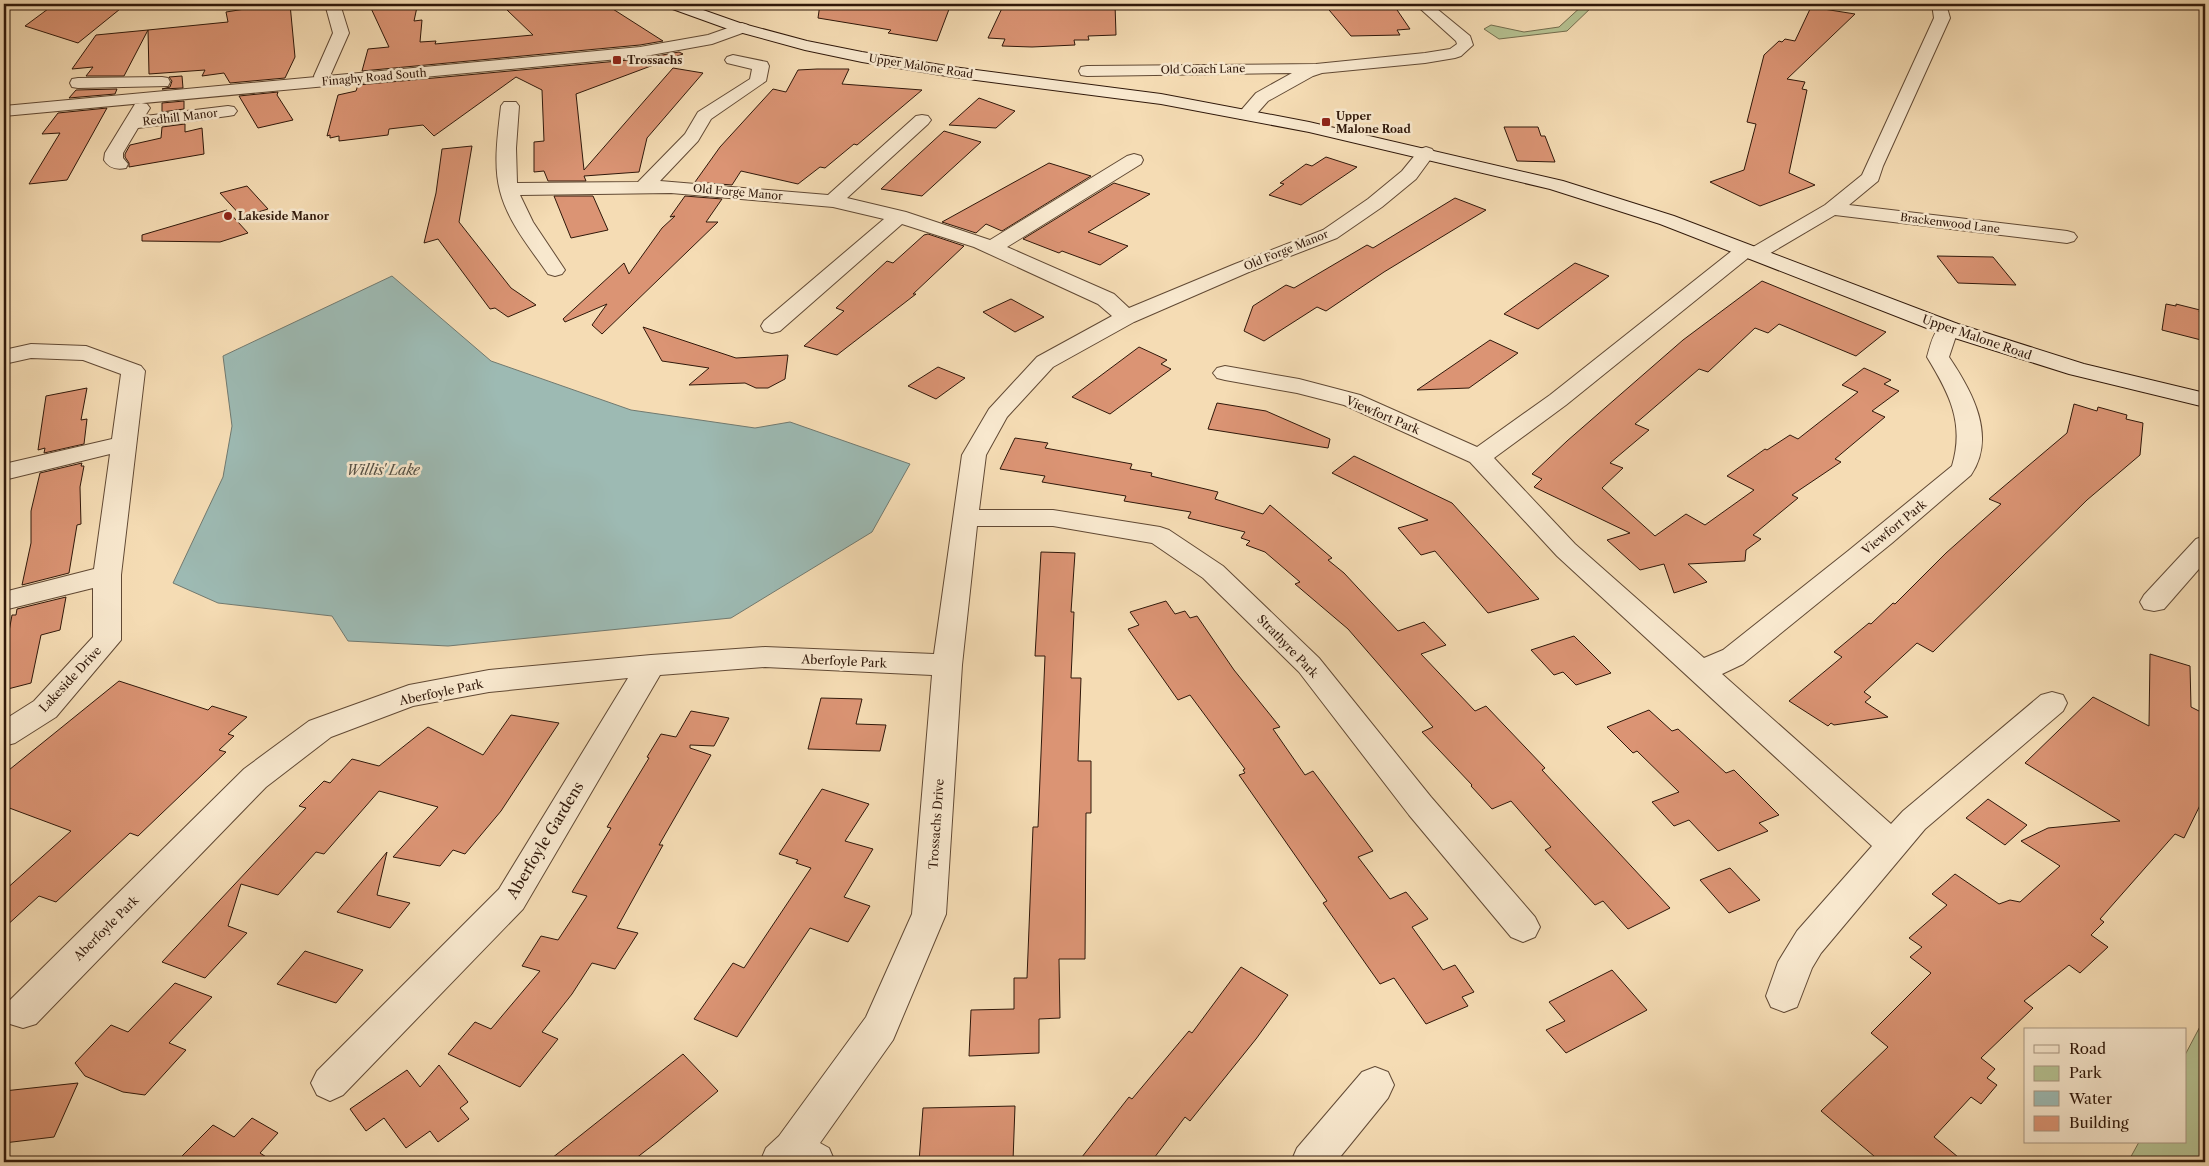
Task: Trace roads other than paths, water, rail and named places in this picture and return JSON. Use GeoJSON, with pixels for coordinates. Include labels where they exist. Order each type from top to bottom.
{"type":"FeatureCollection","features":[{"type":"Feature","properties":{"kind":"street"},"geometry":{"type":"LineString","coordinates":[[322,82],[322,76],[341,33],[333,4]]}},
{"type":"Feature","properties":{"kind":"street","name":"Upper Malone Road"},"geometry":{"type":"LineString","coordinates":[[672,4],[742,28],[804,45],[862,57],[953,72],[1161,99],[1309,127],[1556,185],[1667,220],[1950,329],[2077,369],[2205,400]]}},
{"type":"Feature","properties":{"kind":"street","name":"Old Coach Lane"},"geometry":{"type":"LineString","coordinates":[[1087,71],[1320,68],[1425,58],[1455,53],[1465,45],[1464,39],[1422,4]]}},
{"type":"Feature","properties":{"kind":"street"},"geometry":{"type":"LineString","coordinates":[[1479,457],[1558,400],[1750,252],[1832,209],[1871,177],[1874,166],[1942,18],[1939,4]]}},
{"type":"Feature","properties":{"kind":"street","name":"Finaghy Road South"},"geometry":{"type":"LineString","coordinates":[[4,111],[640,52],[712,39],[742,28]]}},
{"type":"Feature","properties":{"kind":"street"},"geometry":{"type":"LineString","coordinates":[[643,188],[692,137],[704,116],[758,81],[761,66],[733,60]]}},
{"type":"Feature","properties":{"kind":"street","name":"Old Coach Lane"},"geometry":{"type":"LineString","coordinates":[[1246,115],[1262,97],[1307,72],[1320,68]]}},
{"type":"Feature","properties":{"kind":"street"},"geometry":{"type":"LineString","coordinates":[[78,82],[162,82]]}},
{"type":"Feature","properties":{"kind":"street"},"geometry":{"type":"LineString","coordinates":[[121,100],[130,82]]}},
{"type":"Feature","properties":{"kind":"street","name":"Redhill Manor"},"geometry":{"type":"LineString","coordinates":[[119,164],[113,160],[114,152],[147,98]]}},
{"type":"Feature","properties":{"kind":"street"},"geometry":{"type":"LineString","coordinates":[[510,106],[507,145],[508,189],[523,223],[555,270]]}},
{"type":"Feature","properties":{"kind":"street","name":"Redhill Manor"},"geometry":{"type":"LineString","coordinates":[[132,123],[228,111]]}},
{"type":"Feature","properties":{"kind":"street"},"geometry":{"type":"LineString","coordinates":[[833,201],[922,120]]}},
{"type":"Feature","properties":{"kind":"street","name":"Old Forge Manor"},"geometry":{"type":"LineString","coordinates":[[980,445],[997,414],[1046,362],[1126,317],[1242,268],[1330,234],[1389,192],[1409,175],[1426,153]]}},
{"type":"Feature","properties":{"kind":"street"},"geometry":{"type":"LineString","coordinates":[[992,248],[1134,160]]}},
{"type":"Feature","properties":{"kind":"street","name":"Old Forge Manor"},"geometry":{"type":"LineString","coordinates":[[508,189],[643,188],[736,191],[833,201],[899,216],[992,248],[1106,299],[1126,317]]}},
{"type":"Feature","properties":{"kind":"street","name":"Brackenwood Lane"},"geometry":{"type":"LineString","coordinates":[[1832,209],[2067,237]]}},
{"type":"Feature","properties":{"kind":"street"},"geometry":{"type":"LineString","coordinates":[[772,326],[899,216]]}},
{"type":"Feature","properties":{"kind":"street","name":"Viewfort Park"},"geometry":{"type":"LineString","coordinates":[[1700,671],[1733,657],[1964,468],[1971,440],[1969,419],[1959,389],[1938,357],[1944,335],[1950,329]]}},
{"type":"Feature","properties":{"kind":"street","name":"Lakeside Drive"},"geometry":{"type":"LineString","coordinates":[[4,357],[31,351],[86,353],[132,371],[107,576],[107,640],[45,709],[4,735]]}},
{"type":"Feature","properties":{"kind":"street","name":"Viewfort Park"},"geometry":{"type":"LineString","coordinates":[[1225,373],[1298,386],[1352,400],[1479,457],[1566,550],[1893,845]]}},
{"type":"Feature","properties":{"kind":"street"},"geometry":{"type":"LineString","coordinates":[[4,472],[123,444]]}},
{"type":"Feature","properties":{"kind":"street","name":"Trossachs Drive"},"geometry":{"type":"LineString","coordinates":[[796,1158],[880,1028],[930,914],[947,665],[974,456],[980,445]]}},
{"type":"Feature","properties":{"kind":"street","name":"Strathyre Park"},"geometry":{"type":"LineString","coordinates":[[965,518],[1052,518],[1160,536],[1213,572],[1310,665],[1420,806],[1523,927]]}},
{"type":"Feature","properties":{"kind":"street"},"geometry":{"type":"LineString","coordinates":[[2154,602],[2205,545]]}},
{"type":"Feature","properties":{"kind":"street"},"geometry":{"type":"LineString","coordinates":[[4,601],[107,576]]}},
{"type":"Feature","properties":{"kind":"street","name":"Aberfoyle Park"},"geometry":{"type":"LineString","coordinates":[[23,1012],[255,778],[320,729],[409,696],[490,681],[651,665],[765,657],[947,665]]}},
{"type":"Feature","properties":{"kind":"street","name":"Aberfoyle Gardens"},"geometry":{"type":"LineString","coordinates":[[330,1083],[511,899],[651,665]]}},
{"type":"Feature","properties":{"kind":"street"},"geometry":{"type":"LineString","coordinates":[[1784,996],[1796,962],[1810,942],[1914,820],[2052,703]]}},
{"type":"Feature","properties":{"kind":"street"},"geometry":{"type":"LineString","coordinates":[[1311,1162],[1375,1085]]}},
{"type":"Feature","properties":{"kind":"water","name":"Willis' Lake"},"geometry":{"type":"Polygon","coordinates":[[[392,276],[491,361],[631,410],[755,428],[790,422],[910,464],[872,532],[731,618],[448,646],[348,641],[332,616],[218,603],[173,583],[223,477],[232,426],[223,356],[392,276]]]}},
{"type":"Feature","properties":{"kind":"place","name":"Trossachs"},"geometry":{"type":"Point","coordinates":[617,60]}},
{"type":"Feature","properties":{"kind":"place","name":"Upper Malone Road"},"geometry":{"type":"Point","coordinates":[1326,122]}},
{"type":"Feature","properties":{"kind":"place","name":"Lakeside Manor"},"geometry":{"type":"Point","coordinates":[228,216]}}]}
